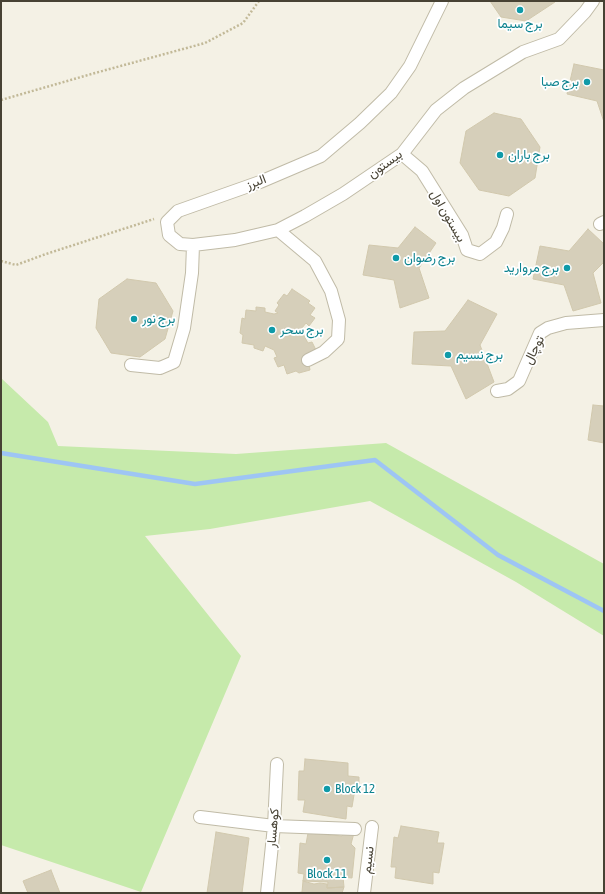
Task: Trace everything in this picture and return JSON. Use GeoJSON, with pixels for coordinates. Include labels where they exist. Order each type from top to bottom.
{"type":"FeatureCollection","features":[{"type":"Feature","properties":{"kind":"street","name":"البرز"},"geometry":{"type":"LineString","coordinates":[[178,211],[260,182],[321,156],[360,123],[391,93],[410,66],[442,1]]}},
{"type":"Feature","properties":{"kind":"street","name":"بیستون"},"geometry":{"type":"LineString","coordinates":[[178,211],[167,222],[169,235],[180,244],[193,245],[235,240],[278,230],[342,194],[402,154],[436,110],[447,101],[464,88],[523,52],[558,39],[586,12],[593,1]]}},
{"type":"Feature","properties":{"kind":"street","name":"بیستون اول"},"geometry":{"type":"LineString","coordinates":[[402,154],[422,171],[462,235],[467,250],[480,254],[496,242],[504,228],[507,214]]}},
{"type":"Feature","properties":{"kind":"street"},"geometry":{"type":"LineString","coordinates":[[278,230],[315,261],[331,291],[339,320],[338,339],[324,352],[308,360]]}},
{"type":"Feature","properties":{"kind":"street"},"geometry":{"type":"LineString","coordinates":[[131,365],[160,368],[174,362],[184,328],[192,273],[193,245]]}},
{"type":"Feature","properties":{"kind":"street","name":"توچال"},"geometry":{"type":"LineString","coordinates":[[497,391],[508,389],[519,381],[540,333],[548,328],[566,323],[604,320]]}},
{"type":"Feature","properties":{"kind":"street","name":"کوهسار"},"geometry":{"type":"LineString","coordinates":[[267,893],[274,826],[277,764]]}},
{"type":"Feature","properties":{"kind":"street"},"geometry":{"type":"LineString","coordinates":[[200,817],[274,826],[355,829]]}},
{"type":"Feature","properties":{"kind":"street","name":"نسیم"},"geometry":{"type":"LineString","coordinates":[[364,893],[372,827]]}},
{"type":"Feature","properties":{"kind":"path"},"geometry":{"type":"LineString","coordinates":[[1,100],[205,43],[243,23],[259,1]]}},
{"type":"Feature","properties":{"kind":"path"},"geometry":{"type":"LineString","coordinates":[[1,261],[16,265],[156,218]]}},
{"type":"Feature","properties":{"kind":"green space"},"geometry":{"type":"Polygon","coordinates":[[[1,378],[48,422],[58,446],[236,454],[386,443],[604,564],[604,636],[516,582],[370,501],[210,529],[145,536],[241,656],[141,892],[1,845],[1,378]]]}},
{"type":"Feature","properties":{"kind":"building","name":"برج سیما"},"geometry":{"type":"Polygon","coordinates":[[[490,1],[555,2],[526,21],[501,17],[490,1]]]}},
{"type":"Feature","properties":{"kind":"building","name":"برج صبا"},"geometry":{"type":"Polygon","coordinates":[[[574,64],[604,70],[604,122],[597,101],[567,94],[574,64]]]}},
{"type":"Feature","properties":{"kind":"building","name":"برج باران"},"geometry":{"type":"Polygon","coordinates":[[[494,113],[521,119],[540,147],[535,178],[509,196],[479,190],[460,163],[466,131],[494,113]]]}},
{"type":"Feature","properties":{"kind":"building","name":"برج رضوان"},"geometry":{"type":"Polygon","coordinates":[[[415,227],[436,243],[419,268],[429,298],[400,308],[394,280],[363,275],[369,245],[398,248],[415,227]]]}},
{"type":"Feature","properties":{"kind":"building","name":"برج مروارید"},"geometry":{"type":"Polygon","coordinates":[[[588,229],[604,244],[604,262],[593,273],[601,303],[573,311],[564,285],[533,279],[540,246],[569,251],[588,229]]]}},
{"type":"Feature","properties":{"kind":"building","name":"برج نور"},"geometry":{"type":"Polygon","coordinates":[[[127,279],[156,283],[173,311],[165,339],[140,357],[111,353],[96,328],[99,299],[127,279]]]}},
{"type":"Feature","properties":{"kind":"building","name":"برج سحر"},"geometry":{"type":"Polygon","coordinates":[[[292,289],[310,301],[308,303],[315,308],[310,315],[315,318],[309,326],[306,323],[302,328],[308,343],[312,342],[316,350],[309,364],[310,370],[299,373],[296,371],[287,374],[284,365],[278,367],[274,358],[277,357],[274,350],[265,346],[263,351],[254,348],[254,345],[242,343],[243,335],[240,333],[242,318],[245,319],[246,310],[256,311],[256,307],[265,308],[265,312],[274,314],[278,313],[275,311],[279,305],[277,303],[284,294],[287,296],[292,289]]]}},
{"type":"Feature","properties":{"kind":"building","name":"برج نسیم"},"geometry":{"type":"Polygon","coordinates":[[[468,300],[497,314],[480,345],[494,382],[466,399],[451,366],[412,364],[414,332],[445,331],[468,300]]]}},
{"type":"Feature","properties":{"kind":"building"},"geometry":{"type":"Polygon","coordinates":[[[593,405],[604,406],[604,443],[588,440],[593,405]]]}},
{"type":"Feature","properties":{"kind":"building","name":"Block 12"},"geometry":{"type":"Polygon","coordinates":[[[305,759],[348,763],[348,776],[359,777],[359,789],[355,789],[352,807],[347,806],[346,819],[303,812],[305,800],[298,800],[299,771],[304,771],[305,759]]]}},
{"type":"Feature","properties":{"kind":"building"},"geometry":{"type":"Polygon","coordinates":[[[401,826],[439,832],[437,843],[444,843],[439,873],[433,872],[433,884],[395,878],[396,867],[391,867],[394,837],[398,838],[401,826]]]}},
{"type":"Feature","properties":{"kind":"building"},"geometry":{"type":"Polygon","coordinates":[[[216,832],[249,838],[242,893],[207,893],[216,832]]]}},
{"type":"Feature","properties":{"kind":"building","name":"Block 11"},"geometry":{"type":"Polygon","coordinates":[[[344,832],[354,833],[351,844],[355,848],[352,878],[343,877],[344,887],[327,888],[328,882],[303,881],[304,874],[298,873],[300,843],[306,844],[308,833],[342,836],[344,832]]]}},
{"type":"Feature","properties":{"kind":"building"},"geometry":{"type":"Polygon","coordinates":[[[51,870],[60,893],[28,893],[23,881],[51,870]]]}},
{"type":"Feature","properties":{"kind":"building"},"geometry":{"type":"Polygon","coordinates":[[[303,881],[314,884],[327,884],[327,888],[344,887],[342,893],[296,893],[302,892],[303,881]]]}},
{"type":"Feature","properties":{"kind":"waterway"},"geometry":{"type":"LineString","coordinates":[[1,453],[195,484],[375,460],[498,555],[604,611]]}},
{"type":"Feature","properties":{"kind":"place","name":"برج سیما"},"geometry":{"type":"Point","coordinates":[520,10]}},
{"type":"Feature","properties":{"kind":"place","name":"برج صبا"},"geometry":{"type":"Point","coordinates":[587,82]}},
{"type":"Feature","properties":{"kind":"place","name":"برج باران"},"geometry":{"type":"Point","coordinates":[500,155]}},
{"type":"Feature","properties":{"kind":"place","name":"برج رضوان"},"geometry":{"type":"Point","coordinates":[396,258]}},
{"type":"Feature","properties":{"kind":"place","name":"برج مروارید"},"geometry":{"type":"Point","coordinates":[567,268]}},
{"type":"Feature","properties":{"kind":"place","name":"برج نور"},"geometry":{"type":"Point","coordinates":[134,319]}},
{"type":"Feature","properties":{"kind":"place","name":"برج سحر"},"geometry":{"type":"Point","coordinates":[272,330]}},
{"type":"Feature","properties":{"kind":"place","name":"برج نسیم"},"geometry":{"type":"Point","coordinates":[448,355]}},
{"type":"Feature","properties":{"kind":"place","name":"Block 12"},"geometry":{"type":"Point","coordinates":[327,789]}},
{"type":"Feature","properties":{"kind":"place","name":"Block 11"},"geometry":{"type":"Point","coordinates":[327,860]}}]}
